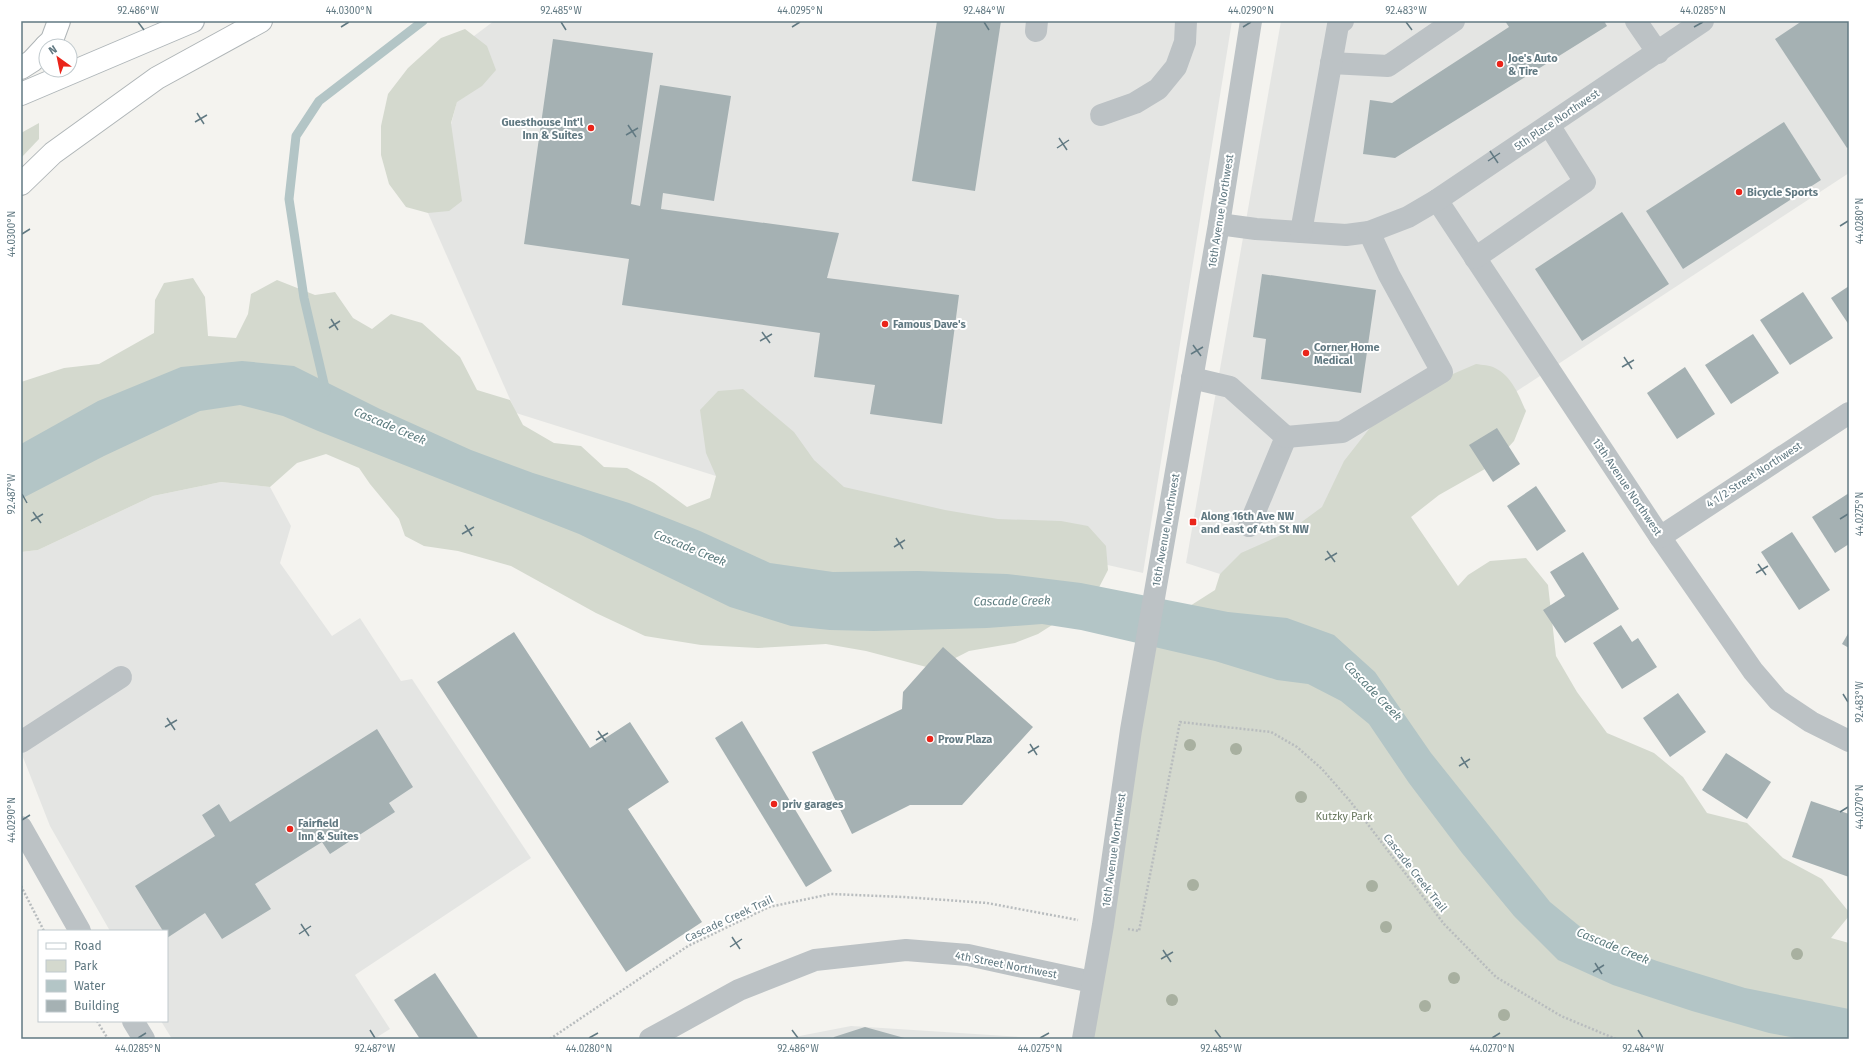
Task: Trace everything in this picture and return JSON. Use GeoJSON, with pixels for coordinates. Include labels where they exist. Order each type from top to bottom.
{"type":"FeatureCollection","features":[{"type":"Feature","properties":{"kind":"main road"},"geometry":{"type":"LineString","coordinates":[[53,38],[59,21]]}},
{"type":"Feature","properties":{"kind":"main road"},"geometry":{"type":"LineString","coordinates":[[21,94],[194,21]]}},
{"type":"Feature","properties":{"kind":"main road"},"geometry":{"type":"LineString","coordinates":[[21,184],[53,153],[157,78],[261,21]]}},
{"type":"Feature","properties":{"kind":"main road"},"geometry":{"type":"LineString","coordinates":[[21,68],[32,61],[38,55]]}},
{"type":"Feature","properties":{"kind":"street"},"geometry":{"type":"LineString","coordinates":[[1101,114],[1135,103],[1158,89],[1176,67],[1185,42],[1186,21]]}},
{"type":"Feature","properties":{"kind":"street","name":"16th Avenue Northwest"},"geometry":{"type":"LineString","coordinates":[[1083,1039],[1103,925],[1165,532],[1219,224],[1251,21]]}},
{"type":"Feature","properties":{"kind":"street"},"geometry":{"type":"LineString","coordinates":[[1302,232],[1338,25],[1343,21]]}},
{"type":"Feature","properties":{"kind":"street"},"geometry":{"type":"LineString","coordinates":[[1331,63],[1388,66],[1454,21]]}},
{"type":"Feature","properties":{"kind":"street"},"geometry":{"type":"LineString","coordinates":[[1636,21],[1658,53]]}},
{"type":"Feature","properties":{"kind":"street","name":"5th Place Northwest"},"geometry":{"type":"LineString","coordinates":[[1219,224],[1346,235],[1369,232],[1408,216],[1437,200],[1658,53],[1703,21]]}},
{"type":"Feature","properties":{"kind":"street"},"geometry":{"type":"LineString","coordinates":[[1475,258],[1585,182],[1549,125]]}},
{"type":"Feature","properties":{"kind":"street","name":"13th Avenue Northwest"},"geometry":{"type":"LineString","coordinates":[[1437,200],[1660,537],[1753,671],[1778,700],[1811,722],[1849,741]]}},
{"type":"Feature","properties":{"kind":"street"},"geometry":{"type":"LineString","coordinates":[[1192,378],[1230,386],[1286,436],[1342,432],[1442,372],[1389,275],[1369,232]]}},
{"type":"Feature","properties":{"kind":"street","name":"4 1/2 Street Northwest"},"geometry":{"type":"LineString","coordinates":[[1660,537],[1849,413]]}},
{"type":"Feature","properties":{"kind":"street"},"geometry":{"type":"LineString","coordinates":[[1249,526],[1286,436]]}},
{"type":"Feature","properties":{"kind":"street"},"geometry":{"type":"LineString","coordinates":[[21,742],[121,677]]}},
{"type":"Feature","properties":{"kind":"street"},"geometry":{"type":"LineString","coordinates":[[26,837],[79,930]]}},
{"type":"Feature","properties":{"kind":"street","name":"4th Street Northwest"},"geometry":{"type":"LineString","coordinates":[[650,1039],[739,990],[815,960],[906,950],[968,954],[1092,982]]}},
{"type":"Feature","properties":{"kind":"street"},"geometry":{"type":"LineString","coordinates":[[135,1022],[144,1039]]}},
{"type":"Feature","properties":{"kind":"path","name":"Cascade Creek Trail"},"geometry":{"type":"LineString","coordinates":[[1139,931],[1180,722],[1271,732],[1297,747],[1322,769],[1350,801],[1444,924],[1496,977],[1561,1016],[1616,1039]]}},
{"type":"Feature","properties":{"kind":"path"},"geometry":{"type":"LineString","coordinates":[[21,886],[43,930]]}},
{"type":"Feature","properties":{"kind":"path","name":"Cascade Creek Trail"},"geometry":{"type":"LineString","coordinates":[[550,1039],[688,946],[769,907],[831,894],[904,897],[987,903],[1059,917]]}},
{"type":"Feature","properties":{"kind":"path"},"geometry":{"type":"LineString","coordinates":[[98,1022],[108,1039]]}},
{"type":"Feature","properties":{"kind":"shaded area"},"geometry":{"type":"Polygon","coordinates":[[[494,21],[1232,21],[1143,573],[716,476],[516,413],[428,213],[474,36],[494,21]]]}},
{"type":"Feature","properties":{"kind":"shaded area"},"geometry":{"type":"Polygon","coordinates":[[[1281,21],[1849,21],[1849,173],[1517,391],[1220,574],[1186,563],[1281,21]]]}},
{"type":"Feature","properties":{"kind":"shaded area"},"geometry":{"type":"Polygon","coordinates":[[[221,482],[270,487],[291,526],[280,563],[332,636],[360,618],[401,681],[412,679],[531,858],[355,975],[390,1029],[374,1039],[172,1039],[162,1022],[168,1022],[168,930],[109,930],[50,826],[21,752],[21,552],[38,550],[153,496],[221,482]]]}},
{"type":"Feature","properties":{"kind":"shaded area"},"geometry":{"type":"Polygon","coordinates":[[[851,1026],[1037,1038],[784,1039],[851,1026]]]}},
{"type":"Feature","properties":{"kind":"green space"},"geometry":{"type":"Polygon","coordinates":[[[465,29],[487,46],[496,70],[482,86],[457,102],[451,123],[462,201],[449,211],[428,213],[406,207],[389,184],[381,155],[381,126],[388,94],[408,68],[441,38],[465,29]]]}},
{"type":"Feature","properties":{"kind":"green space"},"geometry":{"type":"Polygon","coordinates":[[[39,123],[39,139],[21,158],[21,133],[39,123]]]}},
{"type":"Feature","properties":{"kind":"green space"},"geometry":{"type":"Polygon","coordinates":[[[193,278],[205,297],[208,336],[236,338],[248,314],[251,294],[277,280],[315,295],[335,292],[353,318],[372,329],[391,314],[422,323],[460,357],[477,390],[510,400],[523,425],[554,443],[581,446],[604,467],[627,468],[654,483],[687,507],[710,498],[716,476],[706,453],[700,410],[718,391],[743,389],[794,432],[814,460],[844,487],[945,510],[998,519],[1061,521],[1088,526],[1106,546],[1108,570],[1093,599],[1038,634],[1015,643],[969,651],[934,669],[866,651],[826,644],[758,648],[701,645],[645,636],[596,613],[511,566],[458,551],[424,546],[405,536],[399,519],[370,484],[359,468],[326,454],[297,463],[270,487],[221,482],[153,496],[38,550],[21,552],[21,382],[64,368],[99,364],[154,333],[155,300],[164,283],[193,278]]]}},
{"type":"Feature","properties":{"kind":"green space","name":"Kutzky Park"},"geometry":{"type":"Polygon","coordinates":[[[1476,364],[1491,366],[1501,372],[1506,376],[1518,393],[1526,411],[1514,441],[1492,465],[1439,495],[1411,517],[1458,586],[1468,575],[1490,561],[1526,558],[1548,585],[1556,656],[1577,692],[1607,733],[1654,753],[1683,777],[1707,813],[1747,823],[1783,858],[1822,879],[1849,912],[1849,916],[1831,938],[1849,943],[1849,1039],[1083,1039],[1149,632],[1215,590],[1220,574],[1241,553],[1288,532],[1322,507],[1344,461],[1380,415],[1439,380],[1476,364]]]}},
{"type":"Feature","properties":{"kind":"water","name":"Cascade Creek"},"geometry":{"type":"Polygon","coordinates":[[[242,361],[294,366],[380,409],[471,450],[533,473],[629,503],[700,531],[770,563],[833,572],[918,571],[1007,574],[1081,583],[1228,612],[1287,618],[1334,635],[1375,672],[1431,753],[1550,902],[1594,938],[1657,961],[1745,988],[1849,1009],[1849,1039],[1802,1039],[1769,1033],[1692,1011],[1613,985],[1558,960],[1514,916],[1462,853],[1409,783],[1369,724],[1341,701],[1308,684],[1277,680],[1215,661],[1081,630],[1042,624],[987,628],[874,631],[830,630],[791,626],[730,607],[579,534],[283,416],[240,405],[200,411],[104,456],[21,499],[21,444],[98,401],[181,367],[242,361]]]}},
{"type":"Feature","properties":{"kind":"building"},"geometry":{"type":"Polygon","coordinates":[[[937,21],[1001,21],[975,191],[912,181],[937,21]]]}},
{"type":"Feature","properties":{"kind":"building","name":"Joe's Auto & Tire"},"geometry":{"type":"Polygon","coordinates":[[[1505,21],[1604,21],[1607,26],[1395,158],[1363,154],[1370,100],[1392,103],[1509,27],[1505,21]]]}},
{"type":"Feature","properties":{"kind":"building"},"geometry":{"type":"Polygon","coordinates":[[[1802,21],[1849,21],[1849,147],[1847,148],[1775,39],[1802,21]]]}},
{"type":"Feature","properties":{"kind":"building","name":"Guesthouse Int'l Inn & Suites"},"geometry":{"type":"Polygon","coordinates":[[[553,39],[653,53],[631,204],[640,206],[660,85],[731,96],[714,201],[663,193],[661,209],[839,233],[827,278],[959,295],[942,424],[870,414],[875,385],[814,377],[820,333],[622,305],[629,259],[524,244],[553,39]]]}},
{"type":"Feature","properties":{"kind":"building"},"geometry":{"type":"Polygon","coordinates":[[[1784,122],[1821,180],[1683,269],[1646,211],[1784,122]]]}},
{"type":"Feature","properties":{"kind":"building"},"geometry":{"type":"Polygon","coordinates":[[[1622,212],[1669,284],[1582,341],[1535,269],[1622,212]]]}},
{"type":"Feature","properties":{"kind":"building"},"geometry":{"type":"Polygon","coordinates":[[[1262,274],[1376,290],[1361,393],[1261,379],[1266,339],[1253,337],[1262,274]]]}},
{"type":"Feature","properties":{"kind":"building"},"geometry":{"type":"Polygon","coordinates":[[[1849,286],[1849,325],[1831,298],[1849,286]]]}},
{"type":"Feature","properties":{"kind":"building"},"geometry":{"type":"Polygon","coordinates":[[[1803,292],[1833,338],[1790,365],[1760,320],[1803,292]]]}},
{"type":"Feature","properties":{"kind":"building"},"geometry":{"type":"Polygon","coordinates":[[[1753,334],[1779,373],[1731,404],[1705,365],[1753,334]]]}},
{"type":"Feature","properties":{"kind":"building"},"geometry":{"type":"Polygon","coordinates":[[[1685,367],[1715,414],[1677,439],[1647,393],[1685,367]]]}},
{"type":"Feature","properties":{"kind":"building"},"geometry":{"type":"Polygon","coordinates":[[[1497,428],[1520,464],[1493,482],[1469,445],[1497,428]]]}},
{"type":"Feature","properties":{"kind":"building"},"geometry":{"type":"Polygon","coordinates":[[[1536,486],[1566,531],[1537,551],[1507,506],[1536,486]]]}},
{"type":"Feature","properties":{"kind":"building"},"geometry":{"type":"Polygon","coordinates":[[[1849,493],[1849,544],[1835,553],[1812,517],[1849,493]]]}},
{"type":"Feature","properties":{"kind":"building"},"geometry":{"type":"Polygon","coordinates":[[[1792,532],[1830,590],[1799,610],[1761,552],[1792,532]]]}},
{"type":"Feature","properties":{"kind":"building"},"geometry":{"type":"Polygon","coordinates":[[[1583,552],[1619,609],[1565,643],[1543,610],[1565,596],[1550,572],[1583,552]]]}},
{"type":"Feature","properties":{"kind":"building"},"geometry":{"type":"Polygon","coordinates":[[[1621,625],[1632,642],[1638,638],[1657,667],[1622,689],[1593,643],[1621,625]]]}},
{"type":"Feature","properties":{"kind":"building"},"geometry":{"type":"Polygon","coordinates":[[[514,632],[590,748],[630,722],[669,782],[628,809],[702,922],[626,972],[437,682],[514,632]]]}},
{"type":"Feature","properties":{"kind":"building"},"geometry":{"type":"Polygon","coordinates":[[[1849,632],[1849,648],[1842,644],[1849,632]]]}},
{"type":"Feature","properties":{"kind":"building","name":"Prow Plaza"},"geometry":{"type":"Polygon","coordinates":[[[943,647],[1033,727],[962,805],[910,805],[852,834],[812,752],[902,709],[903,692],[943,647]]]}},
{"type":"Feature","properties":{"kind":"building"},"geometry":{"type":"Polygon","coordinates":[[[1678,693],[1706,732],[1670,757],[1643,718],[1678,693]]]}},
{"type":"Feature","properties":{"kind":"building","name":"priv garages"},"geometry":{"type":"Polygon","coordinates":[[[742,721],[832,871],[806,887],[715,738],[742,721]]]}},
{"type":"Feature","properties":{"kind":"building","name":"Fairfield Inn & Suites"},"geometry":{"type":"Polygon","coordinates":[[[377,729],[413,787],[389,803],[395,812],[330,854],[322,842],[255,884],[271,909],[222,939],[205,913],[168,937],[168,930],[162,930],[135,886],[215,836],[202,815],[219,804],[230,822],[377,729]]]}},
{"type":"Feature","properties":{"kind":"building"},"geometry":{"type":"Polygon","coordinates":[[[1726,753],[1771,782],[1747,819],[1702,790],[1726,753]]]}},
{"type":"Feature","properties":{"kind":"building"},"geometry":{"type":"Polygon","coordinates":[[[1811,801],[1849,814],[1849,877],[1792,857],[1811,801]]]}},
{"type":"Feature","properties":{"kind":"building"},"geometry":{"type":"Polygon","coordinates":[[[435,973],[479,1039],[420,1039],[394,1000],[435,973]]]}},
{"type":"Feature","properties":{"kind":"building"},"geometry":{"type":"Polygon","coordinates":[[[865,1027],[908,1039],[833,1039],[834,1037],[865,1027]]]}},
{"type":"Feature","properties":{"kind":"waterway"},"geometry":{"type":"LineString","coordinates":[[326,392],[304,298],[289,199],[296,136],[319,101],[423,21]]}},
{"type":"Feature","properties":{"kind":"place","name":"Joe's Auto & Tire"},"geometry":{"type":"Point","coordinates":[1500,64]}},
{"type":"Feature","properties":{"kind":"place","name":"Guesthouse Int'l Inn & Suites"},"geometry":{"type":"Point","coordinates":[591,128]}},
{"type":"Feature","properties":{"kind":"place","name":"Bicycle Sports"},"geometry":{"type":"Point","coordinates":[1739,192]}},
{"type":"Feature","properties":{"kind":"place","name":"Famous Dave's"},"geometry":{"type":"Point","coordinates":[885,324]}},
{"type":"Feature","properties":{"kind":"place","name":"Corner Home Medical"},"geometry":{"type":"Point","coordinates":[1306,353]}},
{"type":"Feature","properties":{"kind":"place","name":"Along 16th Ave NW and east of 4th St NW"},"geometry":{"type":"Point","coordinates":[1193,522]}},
{"type":"Feature","properties":{"kind":"place","name":"Prow Plaza"},"geometry":{"type":"Point","coordinates":[930,739]}},
{"type":"Feature","properties":{"kind":"place","name":"priv garages"},"geometry":{"type":"Point","coordinates":[774,804]}},
{"type":"Feature","properties":{"kind":"place","name":"Fairfield Inn & Suites"},"geometry":{"type":"Point","coordinates":[290,829]}}]}
